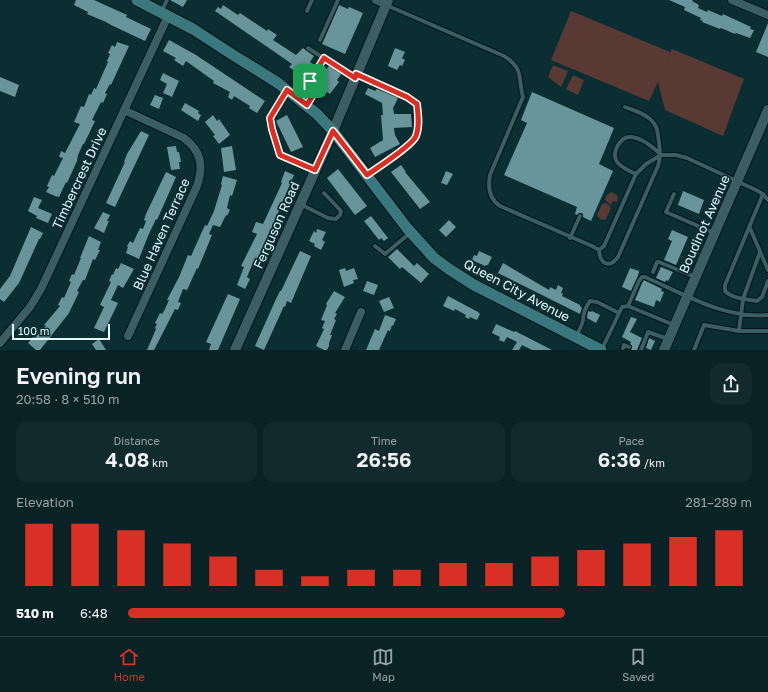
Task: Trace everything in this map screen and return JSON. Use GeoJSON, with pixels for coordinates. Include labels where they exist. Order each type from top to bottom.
{"type":"FeatureCollection","features":[{"type":"Feature","properties":{"kind":"main road","name":"Queen City Avenue"},"geometry":{"type":"LineString","coordinates":[[140,1],[193,29],[287,90],[307,105],[333,131],[411,232],[434,258],[466,280],[602,350]]}},
{"type":"Feature","properties":{"kind":"street"},"geometry":{"type":"LineString","coordinates":[[376,0],[387,2]]}},
{"type":"Feature","properties":{"kind":"street"},"geometry":{"type":"LineString","coordinates":[[732,0],[768,15]]}},
{"type":"Feature","properties":{"kind":"street","name":"Ferguson Road"},"geometry":{"type":"LineString","coordinates":[[235,350],[299,204],[333,131],[387,2]]}},
{"type":"Feature","properties":{"kind":"street","name":"Timbercrest Drive"},"geometry":{"type":"LineString","coordinates":[[0,343],[30,307],[41,289],[124,110],[165,14]]}},
{"type":"Feature","properties":{"kind":"street","name":"Blue Haven Terrace"},"geometry":{"type":"LineString","coordinates":[[124,110],[190,142],[198,155],[201,168],[197,186],[128,336]]}},
{"type":"Feature","properties":{"kind":"street","name":"Boudinot Avenue"},"geometry":{"type":"LineString","coordinates":[[664,350],[768,110]]}},
{"type":"Feature","properties":{"kind":"street"},"geometry":{"type":"LineString","coordinates":[[345,350],[362,312]]}},
{"type":"Feature","properties":{"kind":"lane"},"geometry":{"type":"LineString","coordinates":[[165,14],[167,0]]}},
{"type":"Feature","properties":{"kind":"lane"},"geometry":{"type":"LineString","coordinates":[[307,11],[312,0]]}},
{"type":"Feature","properties":{"kind":"lane"},"geometry":{"type":"LineString","coordinates":[[320,40],[338,0]]}},
{"type":"Feature","properties":{"kind":"lane"},"geometry":{"type":"LineString","coordinates":[[387,2],[504,56],[515,65],[520,76],[523,97],[490,175],[489,182],[492,197],[495,203],[500,206],[599,250]]}},
{"type":"Feature","properties":{"kind":"lane"},"geometry":{"type":"LineString","coordinates":[[308,48],[356,76],[407,97],[417,104],[418,127],[416,137],[409,145],[367,175]]}},
{"type":"Feature","properties":{"kind":"lane"},"geometry":{"type":"LineString","coordinates":[[307,105],[313,95],[308,84],[324,58]]}},
{"type":"Feature","properties":{"kind":"lane"},"geometry":{"type":"LineString","coordinates":[[287,90],[270,118],[280,155],[315,170]]}},
{"type":"Feature","properties":{"kind":"lane"},"geometry":{"type":"LineString","coordinates":[[599,250],[600,257],[603,262],[608,264],[614,262],[618,257],[658,166],[661,155],[656,126],[647,117],[625,106]]}},
{"type":"Feature","properties":{"kind":"lane"},"geometry":{"type":"LineString","coordinates":[[636,174],[621,166],[616,160],[615,153],[618,144],[622,140],[628,137],[634,137],[652,146],[661,155]]}},
{"type":"Feature","properties":{"kind":"lane"},"geometry":{"type":"LineString","coordinates":[[599,250],[604,246],[636,174],[646,164],[661,155],[676,155],[687,158],[763,194],[768,200]]}},
{"type":"Feature","properties":{"kind":"lane"},"geometry":{"type":"LineString","coordinates":[[299,204],[328,218],[338,218],[341,211],[324,193]]}},
{"type":"Feature","properties":{"kind":"lane"},"geometry":{"type":"LineString","coordinates":[[674,194],[666,212],[714,233]]}},
{"type":"Feature","properties":{"kind":"lane"},"geometry":{"type":"LineString","coordinates":[[763,194],[725,285],[725,291],[729,295],[757,301],[762,297],[768,281]]}},
{"type":"Feature","properties":{"kind":"lane"},"geometry":{"type":"LineString","coordinates":[[570,238],[580,216]]}},
{"type":"Feature","properties":{"kind":"lane"},"geometry":{"type":"LineString","coordinates":[[750,228],[768,270]]}},
{"type":"Feature","properties":{"kind":"lane"},"geometry":{"type":"LineString","coordinates":[[375,246],[385,254],[411,232]]}},
{"type":"Feature","properties":{"kind":"lane"},"geometry":{"type":"LineString","coordinates":[[738,331],[743,299],[760,252]]}},
{"type":"Feature","properties":{"kind":"lane"},"geometry":{"type":"LineString","coordinates":[[653,272],[657,262],[659,262],[695,277]]}},
{"type":"Feature","properties":{"kind":"lane"},"geometry":{"type":"LineString","coordinates":[[628,306],[639,281],[645,276],[711,306],[740,313],[761,316],[768,315]]}},
{"type":"Feature","properties":{"kind":"lane"},"geometry":{"type":"LineString","coordinates":[[576,337],[583,320],[582,316],[586,306],[590,302],[597,302],[619,312]]}},
{"type":"Feature","properties":{"kind":"lane"},"geometry":{"type":"LineString","coordinates":[[602,350],[622,307],[628,306],[674,325]]}},
{"type":"Feature","properties":{"kind":"lane"},"geometry":{"type":"LineString","coordinates":[[694,350],[704,325],[738,331],[768,331]]}},
{"type":"Feature","properties":{"kind":"lane"},"geometry":{"type":"LineString","coordinates":[[641,350],[648,332],[669,339]]}},
{"type":"Feature","properties":{"kind":"lane"},"geometry":{"type":"LineString","coordinates":[[654,340],[656,335]]}},
{"type":"Feature","properties":{"kind":"shaded area"},"geometry":{"type":"Polygon","coordinates":[[[571,11],[670,52],[667,59],[672,49],[744,79],[723,136],[665,110],[658,82],[649,101],[551,60],[571,11]]]}},
{"type":"Feature","properties":{"kind":"shaded area"},"geometry":{"type":"Polygon","coordinates":[[[553,65],[568,71],[561,87],[548,77],[553,65]]]}},
{"type":"Feature","properties":{"kind":"shaded area"},"geometry":{"type":"Polygon","coordinates":[[[573,75],[584,80],[578,95],[566,89],[573,75]]]}},
{"type":"Feature","properties":{"kind":"shaded area"},"geometry":{"type":"Polygon","coordinates":[[[611,192],[617,195],[618,198],[617,202],[614,201],[611,205],[605,200],[606,196],[611,192]]]}},
{"type":"Feature","properties":{"kind":"shaded area"},"geometry":{"type":"Polygon","coordinates":[[[605,203],[611,208],[606,219],[603,220],[597,215],[602,204],[605,203]]]}},
{"type":"Feature","properties":{"kind":"building"},"geometry":{"type":"Polygon","coordinates":[[[76,0],[94,0],[127,15],[126,17],[151,29],[145,41],[87,14],[88,12],[74,5],[76,0]]]}},
{"type":"Feature","properties":{"kind":"building"},"geometry":{"type":"Polygon","coordinates":[[[170,0],[187,0],[183,7],[170,0]]]}},
{"type":"Feature","properties":{"kind":"building"},"geometry":{"type":"Polygon","coordinates":[[[669,0],[693,0],[692,1],[699,5],[698,8],[707,12],[708,10],[722,16],[723,14],[751,27],[750,29],[754,30],[750,38],[721,28],[720,29],[702,22],[703,21],[700,20],[701,18],[684,10],[685,7],[669,0]]]}},
{"type":"Feature","properties":{"kind":"building"},"geometry":{"type":"Polygon","coordinates":[[[223,5],[238,15],[240,13],[267,31],[268,29],[277,35],[273,40],[296,55],[303,48],[314,56],[310,62],[313,64],[303,77],[289,67],[292,64],[215,11],[218,7],[221,9],[223,5]]]}},
{"type":"Feature","properties":{"kind":"building"},"geometry":{"type":"Polygon","coordinates":[[[339,5],[348,9],[349,7],[363,13],[345,54],[322,44],[339,5]]]}},
{"type":"Feature","properties":{"kind":"building"},"geometry":{"type":"Polygon","coordinates":[[[768,23],[768,57],[756,52],[768,23]]]}},
{"type":"Feature","properties":{"kind":"building"},"geometry":{"type":"Polygon","coordinates":[[[169,40],[196,55],[265,101],[257,113],[249,108],[250,106],[234,96],[232,100],[228,97],[230,92],[213,83],[214,81],[186,61],[183,66],[174,60],[176,58],[163,51],[169,40]]]}},
{"type":"Feature","properties":{"kind":"building"},"geometry":{"type":"Polygon","coordinates":[[[117,42],[129,46],[111,85],[110,84],[105,93],[107,94],[103,103],[101,102],[92,120],[95,121],[78,155],[77,161],[67,183],[66,182],[59,197],[55,196],[46,192],[52,175],[54,176],[63,158],[59,157],[61,151],[65,153],[80,124],[74,122],[81,106],[84,107],[89,94],[91,95],[94,88],[96,89],[108,62],[107,61],[110,54],[108,53],[112,45],[115,47],[117,42]]]}},
{"type":"Feature","properties":{"kind":"building"},"geometry":{"type":"Polygon","coordinates":[[[395,48],[405,52],[402,58],[405,60],[402,66],[400,65],[397,70],[388,66],[395,48]]]}},
{"type":"Feature","properties":{"kind":"building"},"geometry":{"type":"Polygon","coordinates":[[[329,66],[341,74],[337,80],[339,82],[330,94],[316,85],[329,66]]]}},
{"type":"Feature","properties":{"kind":"building"},"geometry":{"type":"Polygon","coordinates":[[[163,73],[179,81],[172,97],[163,93],[167,84],[160,80],[163,73]]]}},
{"type":"Feature","properties":{"kind":"building"},"geometry":{"type":"Polygon","coordinates":[[[0,77],[19,85],[15,97],[0,91],[0,77]]]}},
{"type":"Feature","properties":{"kind":"building"},"geometry":{"type":"Polygon","coordinates":[[[368,88],[375,91],[377,89],[398,98],[393,108],[394,114],[411,114],[412,127],[394,128],[395,135],[400,144],[375,157],[370,148],[383,140],[381,115],[383,115],[382,103],[365,94],[368,88]]]}},
{"type":"Feature","properties":{"kind":"building"},"geometry":{"type":"Polygon","coordinates":[[[532,92],[614,128],[599,164],[613,171],[591,221],[583,217],[583,214],[581,213],[577,215],[575,214],[577,207],[504,175],[527,123],[521,120],[532,92]]]}},
{"type":"Feature","properties":{"kind":"building"},"geometry":{"type":"Polygon","coordinates":[[[155,95],[163,98],[159,109],[150,105],[155,95]]]}},
{"type":"Feature","properties":{"kind":"building"},"geometry":{"type":"Polygon","coordinates":[[[185,103],[199,111],[198,113],[201,115],[198,121],[181,110],[185,103]]]}},
{"type":"Feature","properties":{"kind":"building"},"geometry":{"type":"Polygon","coordinates":[[[213,115],[217,121],[219,119],[230,135],[219,144],[213,136],[215,135],[205,122],[213,115]]]}},
{"type":"Feature","properties":{"kind":"building"},"geometry":{"type":"Polygon","coordinates":[[[287,115],[303,147],[291,152],[276,121],[287,115]]]}},
{"type":"Feature","properties":{"kind":"building"},"geometry":{"type":"Polygon","coordinates":[[[141,131],[149,135],[115,207],[106,203],[125,162],[127,154],[141,131]]]}},
{"type":"Feature","properties":{"kind":"building"},"geometry":{"type":"Polygon","coordinates":[[[176,146],[181,162],[179,162],[180,169],[171,170],[167,147],[176,146]]]}},
{"type":"Feature","properties":{"kind":"building"},"geometry":{"type":"Polygon","coordinates":[[[232,146],[236,170],[224,172],[221,148],[232,146]]]}},
{"type":"Feature","properties":{"kind":"building"},"geometry":{"type":"Polygon","coordinates":[[[401,165],[430,202],[420,209],[391,172],[401,165]]]}},
{"type":"Feature","properties":{"kind":"building"},"geometry":{"type":"Polygon","coordinates":[[[338,169],[367,206],[355,215],[327,178],[338,169]]]}},
{"type":"Feature","properties":{"kind":"building"},"geometry":{"type":"Polygon","coordinates":[[[285,171],[294,175],[256,264],[253,263],[247,277],[250,279],[245,289],[237,285],[244,267],[241,266],[257,234],[252,232],[256,222],[263,224],[282,183],[281,182],[285,171]]]}},
{"type":"Feature","properties":{"kind":"building"},"geometry":{"type":"Polygon","coordinates":[[[446,171],[453,174],[447,185],[441,183],[446,171]]]}},
{"type":"Feature","properties":{"kind":"building"},"geometry":{"type":"Polygon","coordinates":[[[166,172],[176,177],[157,220],[156,219],[148,236],[139,259],[126,253],[127,246],[130,241],[133,243],[140,228],[143,229],[146,221],[144,220],[146,214],[166,172]]]}},
{"type":"Feature","properties":{"kind":"building"},"geometry":{"type":"Polygon","coordinates":[[[223,176],[237,180],[232,196],[230,195],[227,208],[230,210],[220,227],[213,225],[209,234],[212,235],[198,269],[197,268],[187,290],[183,289],[178,302],[181,303],[178,310],[175,309],[154,350],[147,350],[156,329],[157,324],[155,323],[160,313],[162,314],[164,311],[169,300],[167,300],[188,255],[191,256],[205,225],[207,226],[214,211],[222,185],[223,176]]]}},
{"type":"Feature","properties":{"kind":"building"},"geometry":{"type":"Polygon","coordinates":[[[683,191],[704,200],[699,214],[678,205],[683,191]]]}},
{"type":"Feature","properties":{"kind":"building"},"geometry":{"type":"Polygon","coordinates":[[[34,197],[42,200],[38,208],[52,214],[48,223],[36,218],[37,216],[28,211],[34,197]]]}},
{"type":"Feature","properties":{"kind":"building"},"geometry":{"type":"Polygon","coordinates":[[[103,212],[110,215],[104,233],[94,228],[103,212]]]}},
{"type":"Feature","properties":{"kind":"building"},"geometry":{"type":"Polygon","coordinates":[[[371,216],[388,238],[384,241],[381,238],[379,240],[364,221],[371,216]]]}},
{"type":"Feature","properties":{"kind":"building"},"geometry":{"type":"Polygon","coordinates":[[[449,220],[456,227],[446,237],[439,230],[449,220]]]}},
{"type":"Feature","properties":{"kind":"building"},"geometry":{"type":"Polygon","coordinates":[[[31,227],[43,233],[19,283],[4,302],[0,299],[0,289],[10,276],[31,227]]]}},
{"type":"Feature","properties":{"kind":"building"},"geometry":{"type":"Polygon","coordinates":[[[317,229],[326,232],[322,240],[325,242],[321,250],[309,241],[314,231],[316,233],[317,229]]]}},
{"type":"Feature","properties":{"kind":"building"},"geometry":{"type":"Polygon","coordinates":[[[672,230],[688,237],[676,265],[664,260],[672,241],[668,239],[672,230]]]}},
{"type":"Feature","properties":{"kind":"building"},"geometry":{"type":"Polygon","coordinates":[[[89,236],[101,242],[98,250],[100,250],[95,260],[93,259],[85,280],[83,280],[77,291],[79,292],[69,313],[40,350],[36,350],[28,343],[46,326],[44,325],[60,306],[58,305],[62,297],[64,298],[71,282],[69,281],[72,274],[74,275],[89,236]]]}},
{"type":"Feature","properties":{"kind":"building"},"geometry":{"type":"Polygon","coordinates":[[[397,249],[414,266],[417,263],[429,274],[421,283],[402,267],[400,269],[388,257],[397,249]]]}},
{"type":"Feature","properties":{"kind":"building"},"geometry":{"type":"Polygon","coordinates":[[[300,251],[311,256],[291,303],[287,301],[285,307],[284,306],[264,350],[255,346],[300,251]]]}},
{"type":"Feature","properties":{"kind":"building"},"geometry":{"type":"Polygon","coordinates":[[[479,251],[492,257],[488,265],[485,266],[472,260],[474,255],[477,256],[479,251]]]}},
{"type":"Feature","properties":{"kind":"building"},"geometry":{"type":"Polygon","coordinates":[[[121,263],[134,269],[123,288],[118,285],[111,300],[118,303],[104,332],[94,328],[104,307],[100,305],[111,282],[109,281],[116,268],[118,269],[121,263]]]}},
{"type":"Feature","properties":{"kind":"building"},"geometry":{"type":"Polygon","coordinates":[[[503,263],[549,290],[550,287],[556,290],[558,285],[563,288],[561,293],[563,294],[562,296],[580,305],[582,308],[580,314],[498,273],[503,263]]]}},
{"type":"Feature","properties":{"kind":"building"},"geometry":{"type":"Polygon","coordinates":[[[661,267],[673,272],[668,281],[666,280],[665,282],[656,278],[661,267]]]}},
{"type":"Feature","properties":{"kind":"building"},"geometry":{"type":"Polygon","coordinates":[[[345,268],[346,271],[354,268],[358,279],[353,280],[354,283],[344,287],[339,270],[345,268]]]}},
{"type":"Feature","properties":{"kind":"building"},"geometry":{"type":"Polygon","coordinates":[[[630,268],[639,271],[631,291],[622,287],[630,268]]]}},
{"type":"Feature","properties":{"kind":"building"},"geometry":{"type":"Polygon","coordinates":[[[644,280],[662,289],[661,291],[664,292],[660,302],[656,300],[654,307],[635,300],[644,280]]]}},
{"type":"Feature","properties":{"kind":"building"},"geometry":{"type":"Polygon","coordinates":[[[367,281],[378,285],[374,295],[363,291],[367,281]]]}},
{"type":"Feature","properties":{"kind":"building"},"geometry":{"type":"Polygon","coordinates":[[[334,291],[345,297],[335,313],[337,314],[334,319],[336,320],[330,335],[332,335],[329,346],[327,350],[324,350],[316,346],[324,329],[322,328],[325,321],[321,320],[327,305],[326,304],[334,291]]]}},
{"type":"Feature","properties":{"kind":"building"},"geometry":{"type":"Polygon","coordinates":[[[228,294],[240,299],[218,350],[209,350],[211,344],[206,342],[228,294]]]}},
{"type":"Feature","properties":{"kind":"building"},"geometry":{"type":"Polygon","coordinates":[[[448,296],[478,312],[480,314],[477,320],[470,317],[469,319],[465,317],[466,315],[455,309],[454,311],[443,306],[448,296]]]}},
{"type":"Feature","properties":{"kind":"building"},"geometry":{"type":"Polygon","coordinates":[[[389,297],[394,308],[384,312],[379,301],[389,297]]]}},
{"type":"Feature","properties":{"kind":"building"},"geometry":{"type":"Polygon","coordinates":[[[588,311],[592,311],[600,315],[596,323],[587,318],[588,311]]]}},
{"type":"Feature","properties":{"kind":"building"},"geometry":{"type":"Polygon","coordinates":[[[385,315],[396,319],[393,326],[392,325],[390,331],[388,330],[379,350],[366,350],[375,329],[379,331],[385,315]]]}},
{"type":"Feature","properties":{"kind":"building"},"geometry":{"type":"Polygon","coordinates":[[[631,317],[637,319],[630,332],[642,338],[637,350],[631,350],[631,342],[622,337],[631,317]]]}},
{"type":"Feature","properties":{"kind":"building"},"geometry":{"type":"Polygon","coordinates":[[[496,324],[514,332],[515,331],[552,350],[532,350],[522,345],[519,350],[512,350],[517,342],[507,337],[504,342],[499,340],[500,337],[492,333],[496,324]]]}},
{"type":"Feature","properties":{"kind":"building"},"geometry":{"type":"Polygon","coordinates":[[[649,338],[655,341],[651,350],[646,348],[649,338]]]}},
{"type":"Feature","properties":{"kind":"building"},"geometry":{"type":"Polygon","coordinates":[[[99,339],[106,350],[96,350],[92,344],[99,339]]]}},
{"type":"Feature","properties":{"kind":"route"},"geometry":{"type":"LineString","coordinates":[[324,58],[355,78],[356,74],[407,97],[417,104],[418,127],[416,137],[409,145],[367,175],[333,131],[315,170],[280,155],[270,118],[287,90],[307,105],[313,95],[308,86],[310,81],[324,58]]}}]}
